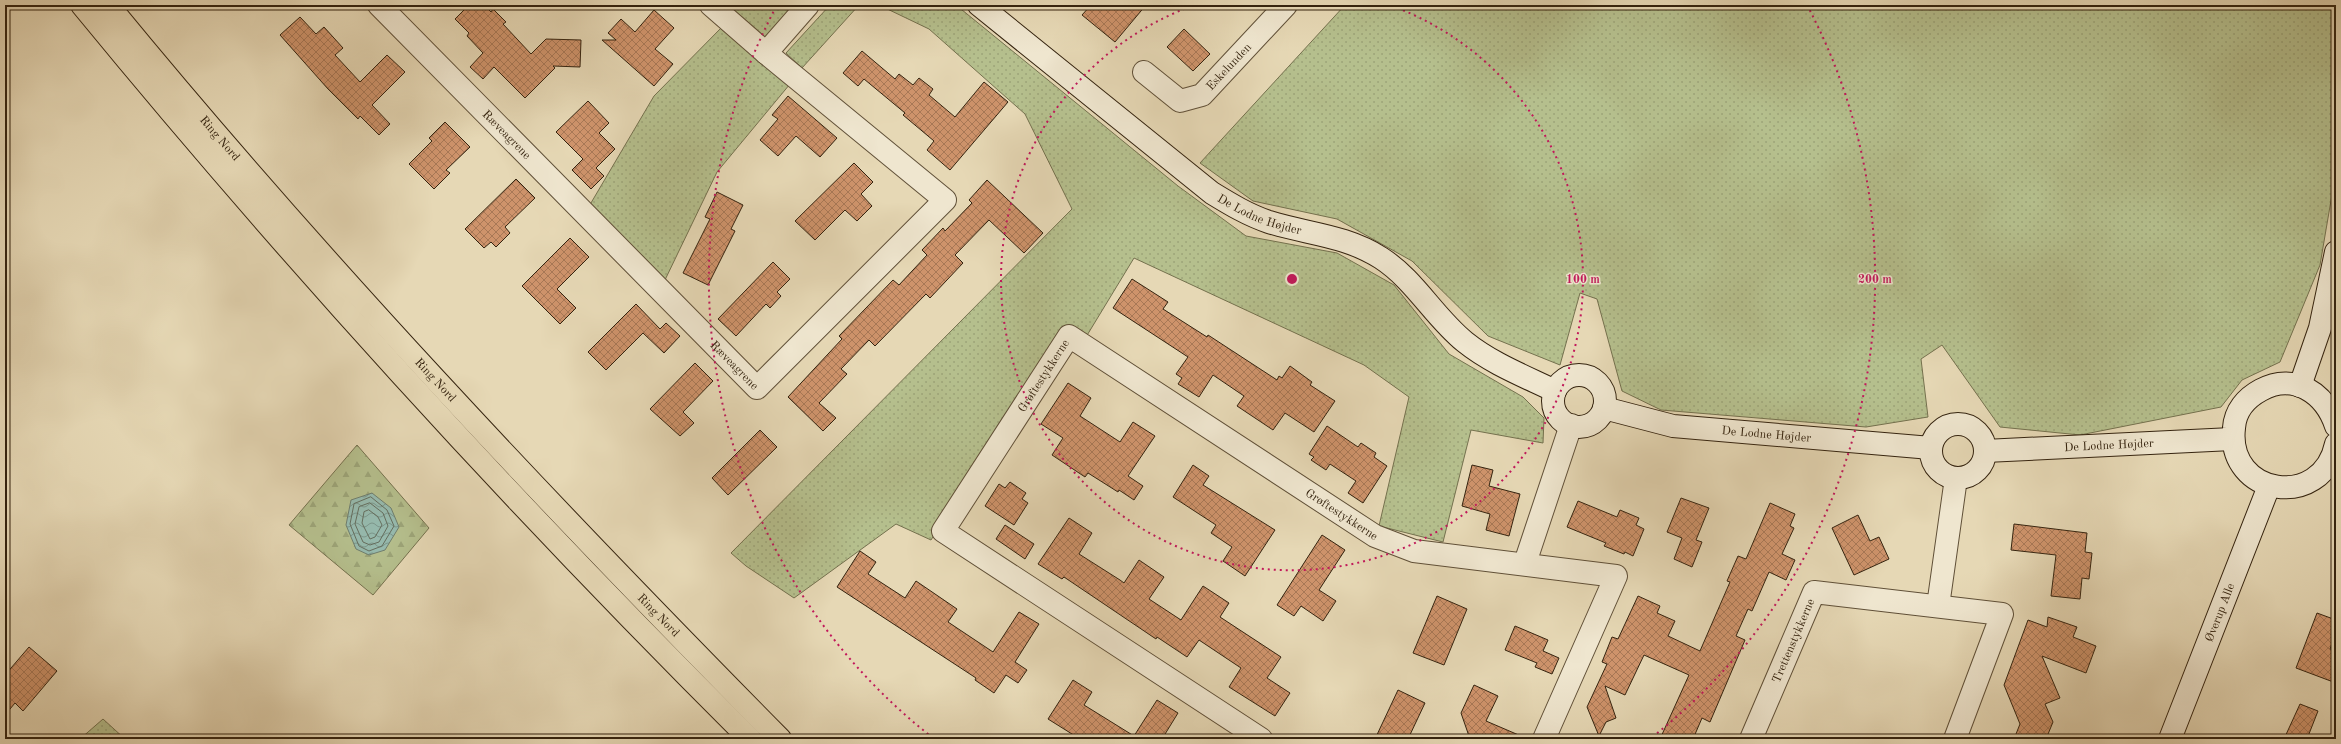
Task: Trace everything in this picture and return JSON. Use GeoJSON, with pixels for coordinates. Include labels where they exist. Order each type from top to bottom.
{"type":"FeatureCollection","features":[{"type":"Feature","properties":{"kind":"highway"},"geometry":{"type":"LineString","coordinates":[[82,5],[142,78],[296,256],[455,434],[750,739]]}},
{"type":"Feature","properties":{"kind":"highway","name":"Ring Nord"},"geometry":{"type":"LineString","coordinates":[[108,5],[157,66],[403,343],[472,418],[780,739]]}},
{"type":"Feature","properties":{"kind":"street","name":"Ræveagrene"},"geometry":{"type":"LineString","coordinates":[[379,5],[758,388],[945,200],[766,53],[711,5]]}},
{"type":"Feature","properties":{"kind":"street"},"geometry":{"type":"LineString","coordinates":[[766,53],[808,5]]}},
{"type":"Feature","properties":{"kind":"street","name":"De Lodne Højder"},"geometry":{"type":"LineString","coordinates":[[979,5],[1212,193],[1242,211],[1269,222],[1315,232],[1348,242],[1381,258],[1409,282],[1464,341],[1494,362],[1555,391]]}},
{"type":"Feature","properties":{"kind":"street","name":"Eskelunden"},"geometry":{"type":"LineString","coordinates":[[1144,72],[1180,101],[1202,95],[1286,5]]}},
{"type":"Feature","properties":{"kind":"street"},"geometry":{"type":"LineString","coordinates":[[2300,386],[2320,328],[2336,252]]}},
{"type":"Feature","properties":{"kind":"street","name":"Grøftestykkerne"},"geometry":{"type":"LineString","coordinates":[[1261,739],[943,531],[1069,336],[1374,536],[1414,551],[1525,563],[1616,576],[1544,739]]}},
{"type":"Feature","properties":{"kind":"street"},"geometry":{"type":"LineString","coordinates":[[1574,375],[1589,377],[1601,386],[1605,401],[1604,408],[1600,416],[1591,423],[1579,427],[1571,425],[1564,422],[1556,412],[1553,399],[1555,391],[1566,378],[1574,375]]}},
{"type":"Feature","properties":{"kind":"street"},"geometry":{"type":"LineString","coordinates":[[2335,451],[2320,473],[2300,486],[2285,488],[2269,486],[2255,479],[2243,468],[2236,454],[2232,439],[2234,422],[2241,407],[2252,395],[2267,387],[2284,384],[2300,386],[2313,392],[2324,401],[2332,413],[2336,426]]}},
{"type":"Feature","properties":{"kind":"street","name":"De Lodne Højder"},"geometry":{"type":"LineString","coordinates":[[1604,408],[1673,426],[1931,448]]}},
{"type":"Feature","properties":{"kind":"street"},"geometry":{"type":"LineString","coordinates":[[1963,424],[1972,427],[1979,434],[1985,451],[1979,468],[1964,477],[1956,478],[1940,471],[1934,464],[1931,448],[1936,435],[1945,426],[1963,424]]}},
{"type":"Feature","properties":{"kind":"street"},"geometry":{"type":"LineString","coordinates":[[1525,563],[1571,425]]}},
{"type":"Feature","properties":{"kind":"street","name":"De Lodne Højder"},"geometry":{"type":"LineString","coordinates":[[1985,451],[2232,439]]}},
{"type":"Feature","properties":{"kind":"street"},"geometry":{"type":"LineString","coordinates":[[1938,606],[1956,478]]}},
{"type":"Feature","properties":{"kind":"street","name":"Øverup Alle"},"geometry":{"type":"LineString","coordinates":[[2170,739],[2269,486]]}},
{"type":"Feature","properties":{"kind":"street","name":"Trettenstykkerne"},"geometry":{"type":"LineString","coordinates":[[1752,739],[1814,592],[2002,614],[1955,739]]}},
{"type":"Feature","properties":{"kind":"green space"},"geometry":{"type":"Polygon","coordinates":[[[747,5],[793,5],[768,40],[731,8],[747,5]]]}},
{"type":"Feature","properties":{"kind":"green space"},"geometry":{"type":"Polygon","coordinates":[[[830,5],[859,5],[802,68],[786,53],[830,5]]]}},
{"type":"Feature","properties":{"kind":"green space"},"geometry":{"type":"Polygon","coordinates":[[[879,5],[956,5],[1178,186],[1246,236],[1337,253],[1394,285],[1449,354],[1523,397],[1544,418],[1543,443],[1471,430],[1443,542],[1379,526],[1409,397],[1364,365],[1134,258],[1086,337],[1067,328],[931,540],[896,524],[794,598],[746,566],[731,553],[1072,209],[1025,114],[929,29],[879,5]]]}},
{"type":"Feature","properties":{"kind":"green space"},"geometry":{"type":"Polygon","coordinates":[[[1345,5],[2336,5],[2336,171],[2320,265],[2280,362],[2242,380],[2221,407],[2080,435],[2000,427],[1942,345],[1921,359],[1928,417],[1866,427],[1661,410],[1622,391],[1597,299],[1580,293],[1560,365],[1488,336],[1412,261],[1337,219],[1253,201],[1200,163],[1345,5]]]}},
{"type":"Feature","properties":{"kind":"green space"},"geometry":{"type":"Polygon","coordinates":[[[723,26],[790,84],[717,172],[664,282],[588,208],[654,96],[723,26]]]}},
{"type":"Feature","properties":{"kind":"green space"},"geometry":{"type":"Polygon","coordinates":[[[357,445],[429,528],[373,595],[289,525],[357,445]]]}},
{"type":"Feature","properties":{"kind":"green space"},"geometry":{"type":"Polygon","coordinates":[[[103,719],[125,739],[80,739],[103,719]]]}},
{"type":"Feature","properties":{"kind":"water"},"geometry":{"type":"Polygon","coordinates":[[[372,493],[391,508],[399,527],[385,550],[369,555],[356,549],[346,525],[351,500],[372,493]]]}},
{"type":"Feature","properties":{"kind":"building"},"geometry":{"type":"Polygon","coordinates":[[[469,5],[484,5],[491,12],[493,9],[506,22],[503,24],[531,54],[546,39],[581,40],[580,67],[553,66],[555,68],[525,98],[494,67],[483,79],[470,67],[483,53],[467,36],[469,33],[455,19],[469,5]]]}},
{"type":"Feature","properties":{"kind":"building"},"geometry":{"type":"Polygon","coordinates":[[[1091,5],[1146,5],[1115,42],[1082,15],[1091,5]]]}},
{"type":"Feature","properties":{"kind":"building"},"geometry":{"type":"Polygon","coordinates":[[[654,10],[674,28],[655,49],[673,64],[654,86],[602,40],[616,40],[608,33],[621,19],[635,32],[654,10]]]}},
{"type":"Feature","properties":{"kind":"building"},"geometry":{"type":"Polygon","coordinates":[[[300,17],[316,34],[324,27],[343,48],[335,55],[360,82],[387,55],[405,72],[372,105],[390,124],[379,135],[360,116],[358,119],[328,89],[280,35],[300,17]]]}},
{"type":"Feature","properties":{"kind":"building"},"geometry":{"type":"Polygon","coordinates":[[[1184,29],[1210,54],[1193,71],[1167,47],[1184,29]]]}},
{"type":"Feature","properties":{"kind":"building"},"geometry":{"type":"Polygon","coordinates":[[[862,51],[895,79],[899,74],[913,85],[919,78],[933,89],[929,95],[955,117],[984,82],[1008,102],[950,170],[927,150],[934,141],[903,115],[905,113],[864,79],[858,86],[843,73],[862,51]]]}},
{"type":"Feature","properties":{"kind":"building"},"geometry":{"type":"Polygon","coordinates":[[[788,96],[837,138],[820,157],[796,136],[778,156],[760,140],[778,119],[772,115],[788,96]]]}},
{"type":"Feature","properties":{"kind":"building"},"geometry":{"type":"Polygon","coordinates":[[[588,101],[609,123],[599,133],[615,149],[596,168],[604,176],[591,189],[572,170],[583,159],[556,132],[588,101]]]}},
{"type":"Feature","properties":{"kind":"building"},"geometry":{"type":"Polygon","coordinates":[[[445,122],[470,147],[446,170],[450,173],[434,189],[409,164],[432,141],[429,138],[445,122]]]}},
{"type":"Feature","properties":{"kind":"building"},"geometry":{"type":"Polygon","coordinates":[[[854,163],[873,182],[861,194],[872,206],[857,221],[845,210],[815,240],[795,221],[854,163]]]}},
{"type":"Feature","properties":{"kind":"building"},"geometry":{"type":"Polygon","coordinates":[[[516,179],[535,198],[505,227],[510,233],[496,247],[491,242],[484,248],[465,229],[516,179]]]}},
{"type":"Feature","properties":{"kind":"building"},"geometry":{"type":"Polygon","coordinates":[[[987,180],[1043,233],[1024,253],[989,220],[955,255],[963,263],[930,298],[926,294],[875,346],[869,340],[841,369],[847,374],[819,403],[836,418],[823,431],[788,397],[842,339],[839,336],[893,280],[899,285],[927,255],[922,250],[943,228],[945,231],[972,203],[969,200],[987,180]]]}},
{"type":"Feature","properties":{"kind":"building"},"geometry":{"type":"Polygon","coordinates":[[[717,192],[743,205],[731,229],[735,231],[708,285],[683,273],[710,219],[705,217],[717,192]]]}},
{"type":"Feature","properties":{"kind":"building"},"geometry":{"type":"Polygon","coordinates":[[[570,238],[589,257],[557,289],[576,308],[560,324],[522,286],[570,238]]]}},
{"type":"Feature","properties":{"kind":"building"},"geometry":{"type":"Polygon","coordinates":[[[773,262],[790,279],[777,292],[781,296],[770,308],[766,304],[736,336],[718,319],[773,262]]]}},
{"type":"Feature","properties":{"kind":"building"},"geometry":{"type":"Polygon","coordinates":[[[1132,279],[1168,302],[1163,309],[1207,337],[1208,335],[1277,380],[1279,376],[1282,378],[1290,366],[1312,382],[1310,385],[1335,401],[1314,432],[1285,413],[1273,430],[1237,406],[1244,396],[1213,375],[1199,397],[1178,384],[1182,378],[1176,374],[1188,357],[1113,308],[1132,279]]]}},
{"type":"Feature","properties":{"kind":"building"},"geometry":{"type":"Polygon","coordinates":[[[636,304],[660,329],[666,323],[680,336],[664,353],[643,333],[606,370],[588,352],[636,304]]]}},
{"type":"Feature","properties":{"kind":"building"},"geometry":{"type":"Polygon","coordinates":[[[695,363],[713,381],[683,412],[694,423],[680,436],[650,409],[695,363]]]}},
{"type":"Feature","properties":{"kind":"building"},"geometry":{"type":"Polygon","coordinates":[[[1068,383],[1091,398],[1080,416],[1120,442],[1133,422],[1155,436],[1128,476],[1143,486],[1134,500],[1088,473],[1085,477],[1052,455],[1063,438],[1041,424],[1068,383]]]}},
{"type":"Feature","properties":{"kind":"building"},"geometry":{"type":"Polygon","coordinates":[[[1327,426],[1358,447],[1361,443],[1376,453],[1374,457],[1387,466],[1363,503],[1348,493],[1356,481],[1330,464],[1326,470],[1311,460],[1314,457],[1309,454],[1327,426]]]}},
{"type":"Feature","properties":{"kind":"building"},"geometry":{"type":"Polygon","coordinates":[[[760,430],[777,447],[728,495],[712,478],[760,430]]]}},
{"type":"Feature","properties":{"kind":"building"},"geometry":{"type":"Polygon","coordinates":[[[1193,465],[1209,476],[1203,485],[1275,530],[1245,576],[1223,561],[1232,547],[1211,533],[1216,525],[1173,497],[1193,465]]]}},
{"type":"Feature","properties":{"kind":"building"},"geometry":{"type":"Polygon","coordinates":[[[1472,465],[1493,470],[1489,486],[1520,494],[1509,536],[1486,530],[1490,514],[1462,506],[1472,465]]]}},
{"type":"Feature","properties":{"kind":"building"},"geometry":{"type":"Polygon","coordinates":[[[1010,482],[1026,493],[1022,499],[1028,503],[1014,525],[985,506],[999,484],[1005,488],[1010,482]]]}},
{"type":"Feature","properties":{"kind":"building"},"geometry":{"type":"Polygon","coordinates":[[[1681,498],[1709,508],[1696,540],[1702,542],[1692,567],[1674,559],[1682,538],[1667,532],[1681,498]]]}},
{"type":"Feature","properties":{"kind":"building"},"geometry":{"type":"Polygon","coordinates":[[[1578,501],[1617,517],[1620,510],[1639,518],[1636,525],[1644,529],[1633,556],[1604,546],[1606,543],[1567,527],[1578,501]]]}},
{"type":"Feature","properties":{"kind":"building"},"geometry":{"type":"Polygon","coordinates":[[[1770,503],[1795,514],[1790,526],[1794,528],[1782,554],[1795,560],[1786,580],[1769,572],[1752,611],[1748,609],[1736,636],[1745,640],[1710,722],[1702,718],[1693,739],[1660,739],[1689,675],[1644,655],[1625,695],[1605,686],[1616,718],[1606,722],[1599,736],[1587,707],[1607,664],[1602,662],[1612,637],[1618,639],[1638,596],[1660,606],[1657,613],[1675,621],[1668,636],[1700,651],[1730,582],[1727,581],[1738,556],[1746,559],[1770,503]]]}},
{"type":"Feature","properties":{"kind":"building"},"geometry":{"type":"Polygon","coordinates":[[[1858,515],[1870,541],[1879,537],[1889,559],[1854,575],[1832,528],[1858,515]]]}},
{"type":"Feature","properties":{"kind":"building"},"geometry":{"type":"Polygon","coordinates":[[[1069,518],[1092,533],[1079,554],[1124,583],[1139,560],[1164,577],[1149,599],[1181,620],[1203,586],[1229,603],[1220,617],[1281,657],[1267,678],[1290,693],[1275,716],[1229,687],[1241,668],[1199,640],[1187,657],[1157,637],[1156,639],[1064,577],[1062,579],[1038,564],[1069,518]]]}},
{"type":"Feature","properties":{"kind":"building"},"geometry":{"type":"Polygon","coordinates":[[[2014,524],[2087,533],[2085,552],[2092,553],[2089,579],[2082,578],[2080,599],[2051,596],[2056,555],[2011,550],[2014,524]]]}},
{"type":"Feature","properties":{"kind":"building"},"geometry":{"type":"Polygon","coordinates":[[[1005,525],[1034,544],[1025,559],[996,539],[1005,525]]]}},
{"type":"Feature","properties":{"kind":"building"},"geometry":{"type":"Polygon","coordinates":[[[1322,535],[1345,550],[1319,590],[1336,601],[1323,621],[1301,606],[1294,616],[1277,605],[1322,535]]]}},
{"type":"Feature","properties":{"kind":"building"},"geometry":{"type":"Polygon","coordinates":[[[860,551],[876,562],[868,574],[905,598],[916,581],[957,609],[948,622],[993,652],[1019,612],[1039,624],[1015,662],[1027,670],[1018,683],[1006,675],[994,693],[975,680],[976,678],[837,587],[860,551]]]}},
{"type":"Feature","properties":{"kind":"building"},"geometry":{"type":"Polygon","coordinates":[[[1437,596],[1467,609],[1444,665],[1413,653],[1437,596]]]}},
{"type":"Feature","properties":{"kind":"building"},"geometry":{"type":"Polygon","coordinates":[[[2317,613],[2336,620],[2336,633],[2330,649],[2336,651],[2336,683],[2296,668],[2317,613]]]}},
{"type":"Feature","properties":{"kind":"building"},"geometry":{"type":"Polygon","coordinates":[[[2048,617],[2077,627],[2073,637],[2096,646],[2086,673],[2042,656],[2060,698],[2045,704],[2053,722],[2046,739],[2014,739],[2020,724],[2004,685],[2028,620],[2047,627],[2048,617]]]}},
{"type":"Feature","properties":{"kind":"building"},"geometry":{"type":"Polygon","coordinates":[[[1515,626],[1548,640],[1543,651],[1559,658],[1552,674],[1535,667],[1537,663],[1505,650],[1515,626]]]}},
{"type":"Feature","properties":{"kind":"building"},"geometry":{"type":"Polygon","coordinates":[[[29,647],[57,671],[23,711],[15,703],[5,715],[5,675],[29,647]]]}},
{"type":"Feature","properties":{"kind":"building"},"geometry":{"type":"Polygon","coordinates":[[[1073,680],[1092,692],[1084,705],[1134,736],[1157,700],[1178,713],[1162,739],[1080,739],[1048,719],[1073,680]]]}},
{"type":"Feature","properties":{"kind":"building"},"geometry":{"type":"Polygon","coordinates":[[[1474,685],[1498,696],[1486,721],[1528,739],[1470,739],[1461,713],[1474,685]]]}},
{"type":"Feature","properties":{"kind":"building"},"geometry":{"type":"Polygon","coordinates":[[[1398,690],[1425,703],[1408,739],[1375,739],[1398,690]]]}},
{"type":"Feature","properties":{"kind":"building"},"geometry":{"type":"Polygon","coordinates":[[[2300,704],[2318,711],[2307,739],[2284,739],[2300,704]]]}}]}
